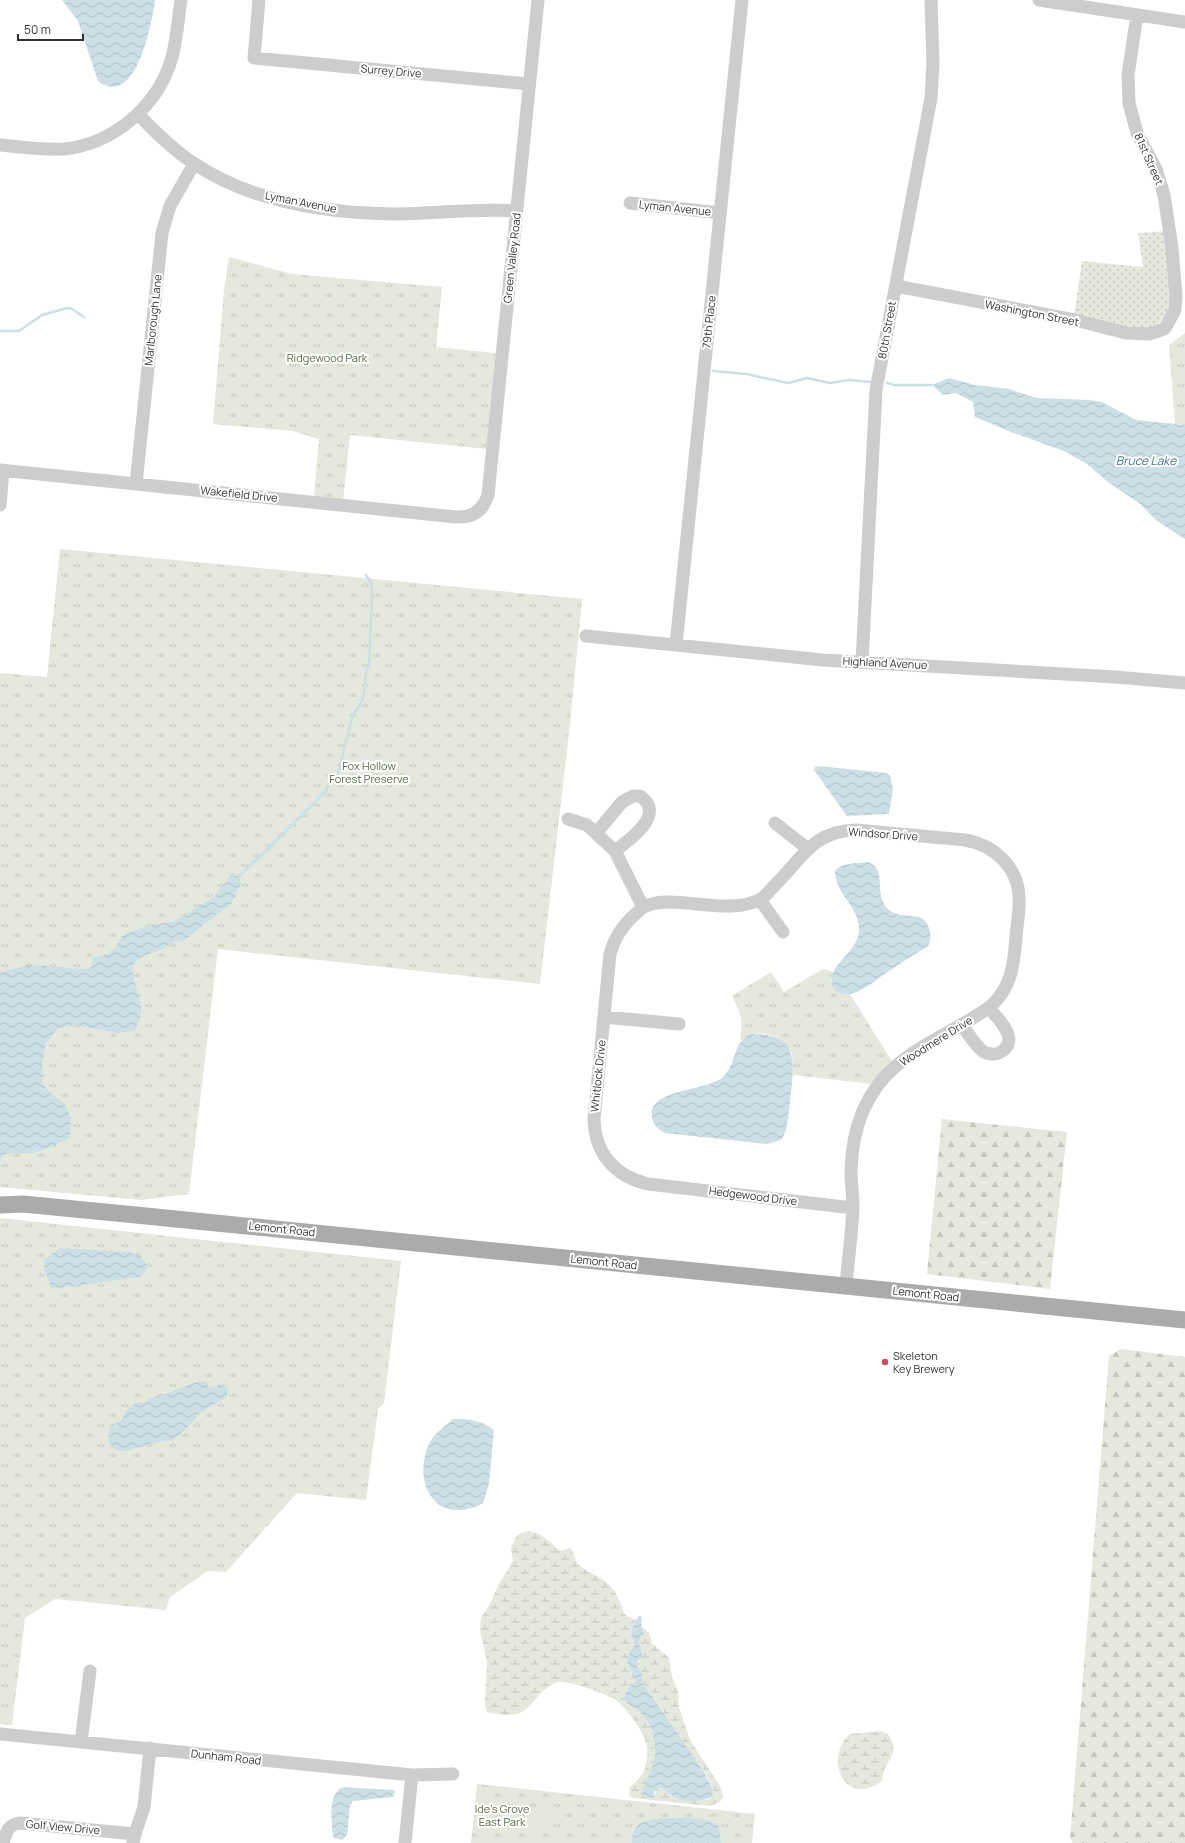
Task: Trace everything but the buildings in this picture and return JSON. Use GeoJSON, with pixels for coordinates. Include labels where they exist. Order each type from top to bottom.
{"type":"FeatureCollection","features":[{"type":"Feature","properties":{"kind":"main road","name":"Lemont Road"},"geometry":{"type":"LineString","coordinates":[[0,1200],[23,1204],[1185,1320]]}},
{"type":"Feature","properties":{"kind":"main road","name":"Lemont Road"},"geometry":{"type":"LineString","coordinates":[[0,1204],[23,1204]]}},
{"type":"Feature","properties":{"kind":"street"},"geometry":{"type":"LineString","coordinates":[[0,145],[47,149],[74,147],[109,135],[128,123],[152,98],[167,72],[174,49],[181,0]]}},
{"type":"Feature","properties":{"kind":"street","name":"Surrey Drive"},"geometry":{"type":"LineString","coordinates":[[259,0],[254,58],[529,84]]}},
{"type":"Feature","properties":{"kind":"street","name":"Green Valley Road"},"geometry":{"type":"LineString","coordinates":[[477,513],[486,502],[488,494],[538,0]]}},
{"type":"Feature","properties":{"kind":"street","name":"79th Place"},"geometry":{"type":"LineString","coordinates":[[676,645],[742,0]]}},
{"type":"Feature","properties":{"kind":"street","name":"80th Street"},"geometry":{"type":"LineString","coordinates":[[862,662],[876,390],[931,98],[933,63],[931,0]]}},
{"type":"Feature","properties":{"kind":"street"},"geometry":{"type":"LineString","coordinates":[[1039,0],[1185,22]]}},
{"type":"Feature","properties":{"kind":"street","name":"81st Street"},"geometry":{"type":"LineString","coordinates":[[1137,15],[1128,75],[1129,103],[1137,133],[1158,174],[1164,195],[1172,248],[1176,296],[1175,310],[1167,325]]}},
{"type":"Feature","properties":{"kind":"street","name":"Lyman Avenue"},"geometry":{"type":"LineString","coordinates":[[138,114],[157,135],[194,164],[230,183],[258,194],[319,207],[359,212],[393,214],[480,209],[517,211]]}},
{"type":"Feature","properties":{"kind":"street","name":"Marlborough Lane"},"geometry":{"type":"LineString","coordinates":[[136,484],[162,233],[170,206],[194,164]]}},
{"type":"Feature","properties":{"kind":"street","name":"Lyman Avenue"},"geometry":{"type":"LineString","coordinates":[[630,203],[720,212]]}},
{"type":"Feature","properties":{"kind":"street","name":"Washington Street"},"geometry":{"type":"LineString","coordinates":[[896,286],[1075,320],[1126,333],[1149,334],[1158,332],[1167,325]]}},
{"type":"Feature","properties":{"kind":"street"},"geometry":{"type":"LineString","coordinates":[[0,505],[2,470]]}},
{"type":"Feature","properties":{"kind":"street","name":"Wakefield Drive"},"geometry":{"type":"LineString","coordinates":[[2,470],[456,517],[470,516],[477,513]]}},
{"type":"Feature","properties":{"kind":"street","name":"Highland Avenue"},"geometry":{"type":"LineString","coordinates":[[586,636],[862,662],[1115,677],[1185,683]]}},
{"type":"Feature","properties":{"kind":"street"},"geometry":{"type":"LineString","coordinates":[[597,832],[622,802],[628,798],[640,796],[646,800],[649,807],[647,822],[628,841],[615,851]]}},
{"type":"Feature","properties":{"kind":"street"},"geometry":{"type":"LineString","coordinates":[[568,819],[588,825],[597,832],[615,851],[643,907],[668,902],[735,907],[760,900],[783,932]]}},
{"type":"Feature","properties":{"kind":"street"},"geometry":{"type":"LineString","coordinates":[[775,823],[808,849]]}},
{"type":"Feature","properties":{"kind":"street","name":"Windsor Drive"},"geometry":{"type":"LineString","coordinates":[[760,900],[814,842],[833,834],[856,830],[965,840],[982,845],[1006,861],[1017,883],[1019,898],[1016,942]]}},
{"type":"Feature","properties":{"kind":"street","name":"Whitlock Drive"},"geometry":{"type":"LineString","coordinates":[[643,907],[622,926],[616,936],[610,954],[594,1119],[597,1138],[603,1156],[622,1174],[639,1182],[654,1184]]}},
{"type":"Feature","properties":{"kind":"street","name":"Woodmere Drive"},"geometry":{"type":"LineString","coordinates":[[846,1286],[852,1208],[854,1137],[867,1101],[883,1079],[897,1065],[989,1008],[998,1000],[1012,973],[1016,942]]}},
{"type":"Feature","properties":{"kind":"street"},"geometry":{"type":"LineString","coordinates":[[962,1025],[984,1052],[996,1054],[1005,1050],[1009,1042],[1008,1033],[989,1008]]}},
{"type":"Feature","properties":{"kind":"street"},"geometry":{"type":"LineString","coordinates":[[604,1017],[678,1024]]}},
{"type":"Feature","properties":{"kind":"street","name":"Hedgewood Drive"},"geometry":{"type":"LineString","coordinates":[[654,1184],[852,1208]]}},
{"type":"Feature","properties":{"kind":"street"},"geometry":{"type":"LineString","coordinates":[[81,1742],[90,1672]]}},
{"type":"Feature","properties":{"kind":"street","name":"Dunham Road"},"geometry":{"type":"LineString","coordinates":[[0,1734],[412,1775],[453,1774]]}},
{"type":"Feature","properties":{"kind":"street","name":"Golf View Drive"},"geometry":{"type":"LineString","coordinates":[[3,1843],[6,1833],[11,1826],[20,1823],[134,1838],[144,1808],[150,1748]]}},
{"type":"Feature","properties":{"kind":"street"},"geometry":{"type":"LineString","coordinates":[[405,1843],[412,1775]]}},
{"type":"Feature","properties":{"kind":"green space"},"geometry":{"type":"Polygon","coordinates":[[[1166,231],[1170,300],[1163,320],[1156,325],[1140,328],[1121,326],[1074,316],[1082,261],[1143,267],[1138,233],[1166,231]]]}},
{"type":"Feature","properties":{"kind":"green space","name":"Ridgewood Park"},"geometry":{"type":"Polygon","coordinates":[[[229,257],[292,274],[442,287],[436,347],[496,353],[487,449],[350,435],[343,501],[314,497],[319,439],[292,431],[213,424],[224,290],[229,257]]]}},
{"type":"Feature","properties":{"kind":"green space"},"geometry":{"type":"Polygon","coordinates":[[[1185,333],[1185,425],[1175,424],[1169,345],[1185,333]]]}},
{"type":"Feature","properties":{"kind":"green space","name":"Fox Hollow Forest Preserve"},"geometry":{"type":"Polygon","coordinates":[[[60,549],[582,599],[570,724],[540,984],[218,949],[189,1194],[141,1200],[0,1187],[0,673],[47,677],[60,549]]]}},
{"type":"Feature","properties":{"kind":"green space"},"geometry":{"type":"Polygon","coordinates":[[[823,969],[833,972],[831,981],[845,994],[850,994],[893,1063],[873,1084],[793,1075],[792,1053],[776,1037],[766,1034],[756,1034],[747,1036],[740,1041],[741,1018],[732,996],[771,972],[784,992],[823,969]]]}},
{"type":"Feature","properties":{"kind":"green space"},"geometry":{"type":"Polygon","coordinates":[[[942,1119],[1067,1132],[1050,1289],[927,1274],[942,1119]]]}},
{"type":"Feature","properties":{"kind":"green space"},"geometry":{"type":"Polygon","coordinates":[[[0,1218],[401,1261],[384,1403],[378,1409],[366,1500],[297,1493],[226,1572],[208,1571],[170,1597],[166,1610],[55,1599],[25,1618],[12,1725],[0,1724],[0,1218]]]}},
{"type":"Feature","properties":{"kind":"green space"},"geometry":{"type":"Polygon","coordinates":[[[1121,1349],[1185,1357],[1185,1843],[1073,1843],[1070,1839],[1109,1356],[1121,1349]]]}},
{"type":"Feature","properties":{"kind":"green space"},"geometry":{"type":"Polygon","coordinates":[[[528,1531],[542,1536],[561,1551],[570,1548],[578,1564],[585,1570],[604,1580],[618,1598],[625,1615],[636,1620],[631,1632],[635,1644],[632,1650],[627,1654],[631,1673],[636,1679],[635,1683],[629,1685],[623,1699],[643,1714],[652,1732],[655,1753],[652,1769],[643,1793],[644,1797],[654,1797],[657,1788],[660,1787],[674,1797],[706,1800],[710,1799],[713,1794],[712,1787],[706,1774],[642,1682],[642,1674],[636,1664],[640,1661],[642,1653],[639,1643],[644,1633],[643,1628],[649,1633],[652,1643],[669,1658],[672,1677],[678,1691],[679,1708],[690,1740],[720,1786],[723,1796],[720,1802],[710,1806],[633,1798],[629,1796],[630,1787],[642,1775],[646,1765],[646,1742],[640,1729],[620,1704],[611,1697],[596,1691],[570,1683],[558,1682],[542,1692],[520,1713],[508,1715],[487,1712],[485,1705],[487,1662],[480,1630],[481,1618],[513,1561],[511,1548],[517,1535],[528,1531]]]}},
{"type":"Feature","properties":{"kind":"green space"},"geometry":{"type":"Polygon","coordinates":[[[880,1731],[888,1734],[894,1748],[884,1770],[882,1781],[869,1788],[858,1789],[848,1785],[842,1777],[839,1767],[838,1755],[842,1744],[850,1734],[880,1731]]]}},
{"type":"Feature","properties":{"kind":"green space","name":"Ide's Grove East Park"},"geometry":{"type":"Polygon","coordinates":[[[477,1784],[755,1814],[752,1843],[471,1843],[477,1784]]]}},
{"type":"Feature","properties":{"kind":"green space"},"geometry":{"type":"Polygon","coordinates":[[[551,1801],[561,1817],[530,1836],[520,1819],[551,1801]]]}},
{"type":"Feature","properties":{"kind":"water"},"geometry":{"type":"Polygon","coordinates":[[[62,0],[155,0],[146,43],[140,60],[132,74],[123,84],[111,87],[98,81],[78,21],[62,0]]]}},
{"type":"Feature","properties":{"kind":"water","name":"Bruce Lake"},"geometry":{"type":"Polygon","coordinates":[[[949,378],[975,385],[1009,389],[1037,398],[1090,400],[1102,402],[1136,420],[1185,425],[1185,539],[1157,521],[1139,503],[1108,482],[1087,464],[1064,451],[975,417],[973,402],[956,393],[943,395],[932,385],[949,378]]]}},
{"type":"Feature","properties":{"kind":"water"},"geometry":{"type":"Polygon","coordinates":[[[818,766],[886,773],[890,776],[893,788],[889,814],[847,816],[814,770],[815,767],[818,766]]]}},
{"type":"Feature","properties":{"kind":"water"},"geometry":{"type":"Polygon","coordinates":[[[867,862],[874,865],[879,875],[883,903],[888,909],[899,915],[922,918],[929,928],[930,940],[928,946],[866,987],[850,994],[843,994],[835,990],[832,975],[856,942],[859,930],[856,914],[839,887],[835,871],[842,866],[867,862]]]}},
{"type":"Feature","properties":{"kind":"water"},"geometry":{"type":"Polygon","coordinates":[[[239,876],[241,883],[231,904],[183,941],[174,943],[138,959],[135,962],[132,968],[141,1014],[135,1031],[118,1033],[75,1025],[58,1028],[46,1043],[42,1063],[42,1083],[51,1094],[64,1103],[71,1117],[70,1137],[37,1152],[10,1153],[3,1155],[0,1162],[0,972],[31,965],[84,969],[91,967],[94,957],[108,954],[115,948],[122,936],[146,926],[175,921],[214,897],[230,877],[239,876]]]}},
{"type":"Feature","properties":{"kind":"water"},"geometry":{"type":"Polygon","coordinates":[[[751,1034],[767,1035],[779,1039],[786,1045],[791,1053],[793,1075],[787,1126],[781,1140],[767,1144],[665,1133],[660,1130],[653,1122],[652,1117],[653,1108],[659,1101],[668,1096],[716,1081],[724,1076],[731,1065],[741,1041],[751,1034]]]}},
{"type":"Feature","properties":{"kind":"water"},"geometry":{"type":"Polygon","coordinates":[[[60,1248],[129,1252],[142,1257],[148,1268],[140,1277],[52,1289],[44,1269],[45,1259],[60,1248]]]}},
{"type":"Feature","properties":{"kind":"water"},"geometry":{"type":"Polygon","coordinates":[[[199,1381],[207,1383],[209,1388],[221,1385],[228,1388],[227,1397],[201,1412],[186,1429],[173,1440],[162,1441],[125,1451],[119,1451],[112,1447],[109,1439],[109,1430],[111,1425],[120,1422],[127,1410],[134,1404],[145,1402],[150,1398],[163,1395],[199,1381]]]}},
{"type":"Feature","properties":{"kind":"water"},"geometry":{"type":"Polygon","coordinates":[[[453,1419],[475,1421],[494,1430],[489,1484],[483,1503],[467,1509],[454,1510],[442,1506],[433,1499],[427,1488],[424,1476],[424,1461],[432,1438],[453,1419]]]}},
{"type":"Feature","properties":{"kind":"water"},"geometry":{"type":"Polygon","coordinates":[[[639,1616],[641,1616],[642,1619],[641,1624],[644,1633],[639,1642],[642,1657],[636,1664],[642,1674],[642,1682],[704,1772],[712,1788],[713,1795],[710,1798],[687,1801],[674,1797],[660,1787],[654,1792],[654,1797],[650,1798],[641,1795],[654,1761],[654,1739],[646,1719],[640,1712],[623,1699],[630,1684],[635,1683],[636,1680],[633,1677],[626,1657],[635,1645],[632,1630],[639,1616]]]}},
{"type":"Feature","properties":{"kind":"water"},"geometry":{"type":"Polygon","coordinates":[[[343,1787],[395,1791],[393,1797],[353,1801],[350,1806],[347,1835],[342,1840],[334,1838],[333,1836],[332,1808],[335,1795],[338,1790],[343,1787]]]}},
{"type":"Feature","properties":{"kind":"water"},"geometry":{"type":"Polygon","coordinates":[[[696,1818],[712,1822],[719,1825],[721,1843],[632,1843],[633,1832],[637,1826],[640,1823],[654,1819],[696,1818]]]}},
{"type":"Feature","properties":{"kind":"waterway"},"geometry":{"type":"LineString","coordinates":[[0,331],[19,331],[42,315],[67,308],[72,309],[84,317]]}},
{"type":"Feature","properties":{"kind":"waterway"},"geometry":{"type":"LineString","coordinates":[[713,371],[746,374],[788,383],[807,378],[830,383],[849,380],[870,382]]}},
{"type":"Feature","properties":{"kind":"waterway"},"geometry":{"type":"LineString","coordinates":[[887,383],[894,385],[932,385]]}},
{"type":"Feature","properties":{"kind":"waterway"},"geometry":{"type":"LineString","coordinates":[[239,876],[327,790],[327,787],[338,774],[353,714],[360,705],[363,697],[365,690],[365,676],[369,666],[372,593],[371,583],[366,575]]}},
{"type":"Feature","properties":{"kind":"place","name":"Skeleton Key Brewery"},"geometry":{"type":"Point","coordinates":[885,1362]}}]}
